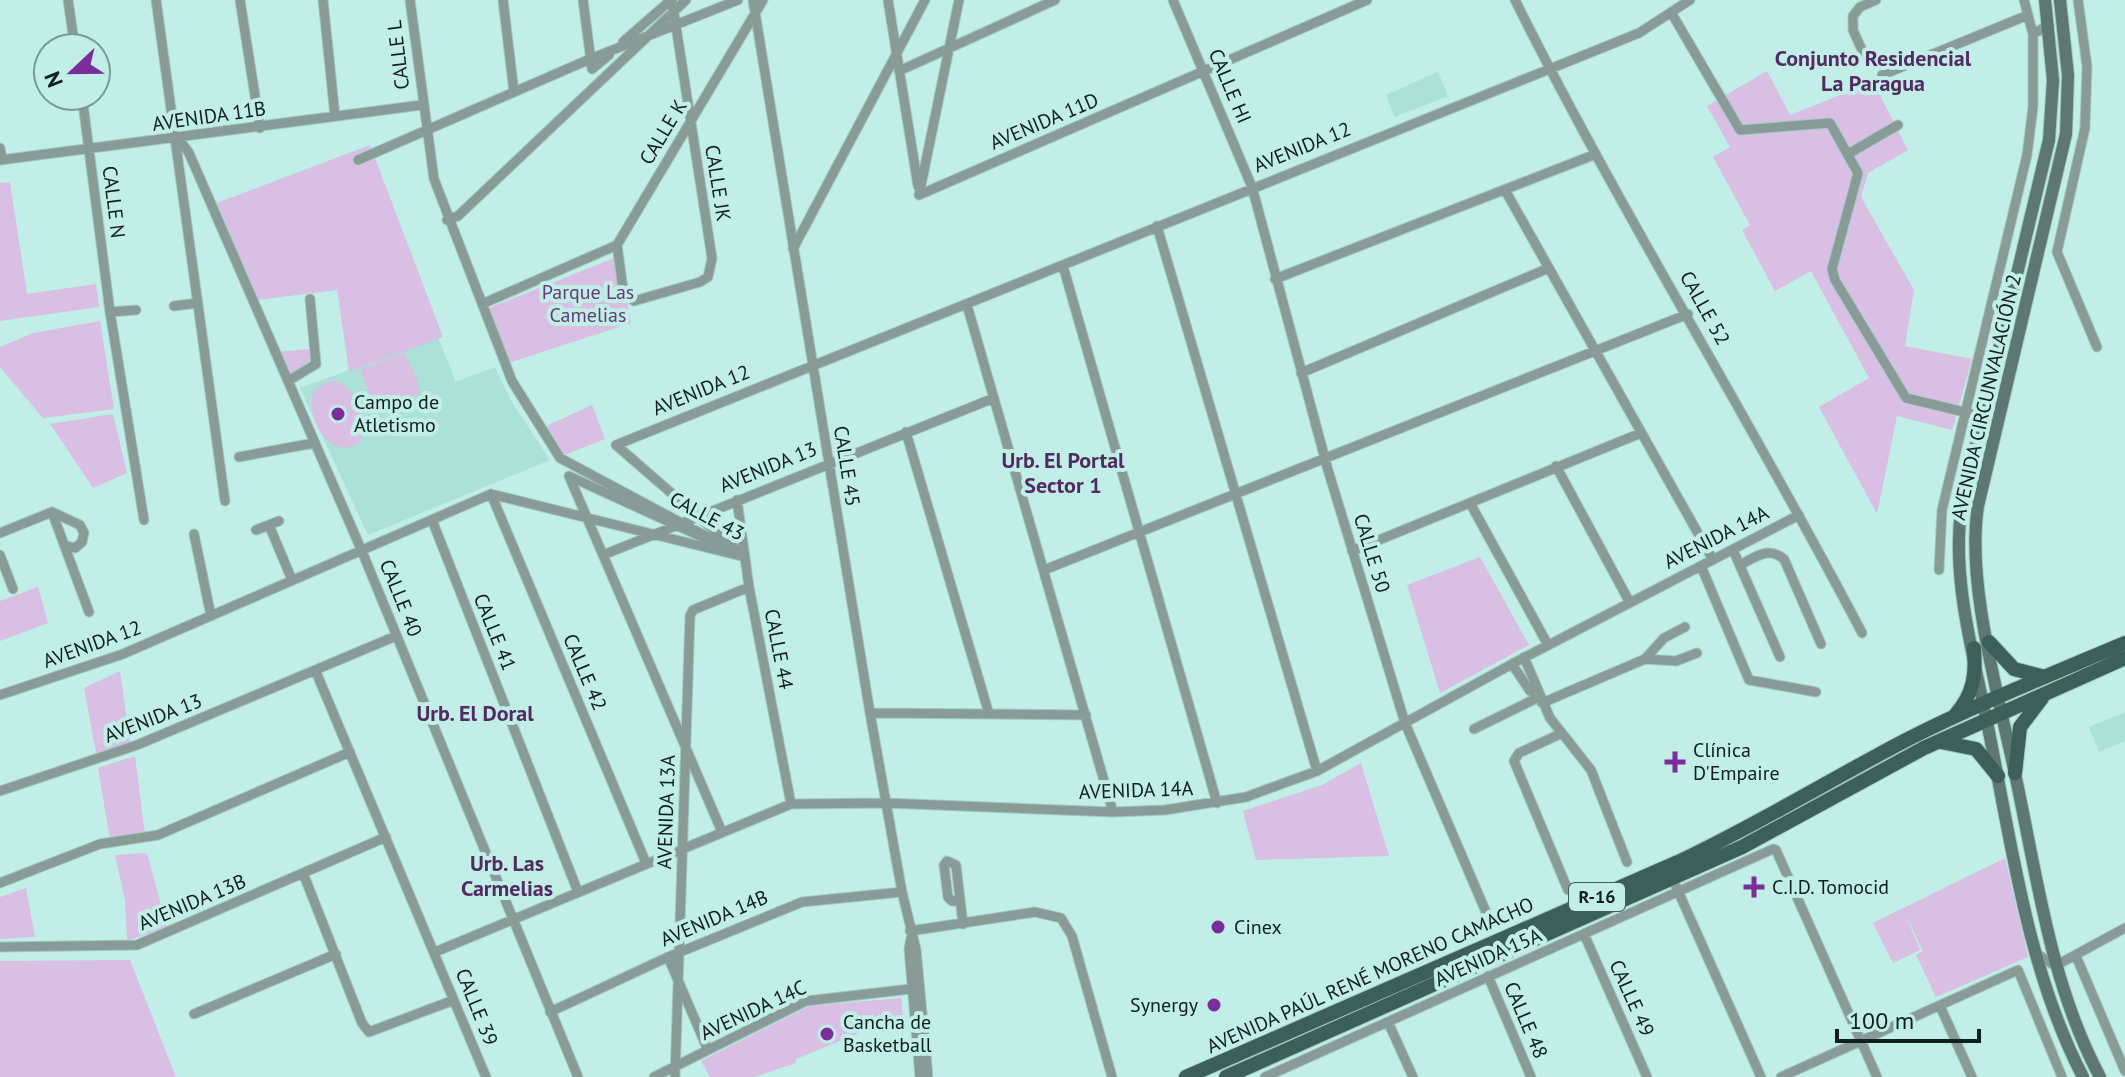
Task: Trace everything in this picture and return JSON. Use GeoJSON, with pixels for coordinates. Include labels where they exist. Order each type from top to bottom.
{"type":"FeatureCollection","features":[{"type":"Feature","properties":{"kind":"main road","name":"AVENIDA CIRCUNVALACIÓN 2"},"geometry":{"type":"LineString","coordinates":[[2045,0],[2053,80],[2045,164],[1962,504],[1959,533],[1964,598],[1983,703],[2036,953],[2052,1006],[2083,1077]]}},
{"type":"Feature","properties":{"kind":"main road","name":"AVENIDA CIRCUNVALACIÓN 2"},"geometry":{"type":"LineString","coordinates":[[2060,0],[2068,104],[2066,134],[1974,529],[1977,583],[2055,966],[2074,1023],[2100,1077]]}},
{"type":"Feature","properties":{"kind":"main road"},"geometry":{"type":"LineString","coordinates":[[1989,642],[2014,669],[2045,677]]}},
{"type":"Feature","properties":{"kind":"main road","name":"R-16"},"geometry":{"type":"LineString","coordinates":[[2000,703],[2045,677],[2125,643]]}},
{"type":"Feature","properties":{"kind":"main road"},"geometry":{"type":"LineString","coordinates":[[1952,718],[1971,693],[1976,670],[1974,648]]}},
{"type":"Feature","properties":{"kind":"main road","name":"R-16"},"geometry":{"type":"LineString","coordinates":[[2000,703],[2048,692],[2125,658]]}},
{"type":"Feature","properties":{"kind":"main road"},"geometry":{"type":"LineString","coordinates":[[2015,773],[2020,727],[2048,692]]}},
{"type":"Feature","properties":{"kind":"main road","name":"AVENIDA PAÚL RENÉ MORENO CAMACHO"},"geometry":{"type":"LineString","coordinates":[[1226,1077],[1670,872],[1952,718],[1983,703],[2000,703]]}},
{"type":"Feature","properties":{"kind":"main road","name":"AVENIDA PAÚL RENÉ MORENO CAMACHO"},"geometry":{"type":"LineString","coordinates":[[1186,1077],[1670,872],[1742,847],[1937,742],[1987,719],[2000,703]]}},
{"type":"Feature","properties":{"kind":"main road"},"geometry":{"type":"LineString","coordinates":[[1937,742],[1955,742],[1976,749],[1998,776]]}},
{"type":"Feature","properties":{"kind":"street"},"geometry":{"type":"LineString","coordinates":[[68,0],[73,32]]}},
{"type":"Feature","properties":{"kind":"street"},"geometry":{"type":"LineString","coordinates":[[156,0],[178,138],[176,153],[225,501]]}},
{"type":"Feature","properties":{"kind":"street"},"geometry":{"type":"LineString","coordinates":[[240,0],[260,128]]}},
{"type":"Feature","properties":{"kind":"street"},"geometry":{"type":"LineString","coordinates":[[323,0],[335,116]]}},
{"type":"Feature","properties":{"kind":"street","name":"CALLE L"},"geometry":{"type":"LineString","coordinates":[[410,0],[422,105]]}},
{"type":"Feature","properties":{"kind":"street"},"geometry":{"type":"LineString","coordinates":[[503,0],[514,92]]}},
{"type":"Feature","properties":{"kind":"street"},"geometry":{"type":"LineString","coordinates":[[583,0],[592,69],[671,0]]}},
{"type":"Feature","properties":{"kind":"street","name":"CALLE JK"},"geometry":{"type":"LineString","coordinates":[[617,245],[623,289],[634,301],[700,282],[711,268],[671,0]]}},
{"type":"Feature","properties":{"kind":"street"},"geometry":{"type":"LineString","coordinates":[[447,220],[458,216],[686,0]]}},
{"type":"Feature","properties":{"kind":"street"},"geometry":{"type":"LineString","coordinates":[[358,160],[590,59],[738,0]]}},
{"type":"Feature","properties":{"kind":"street","name":"CALLE 45"},"geometry":{"type":"LineString","coordinates":[[753,0],[827,462],[910,934],[928,1077]]}},
{"type":"Feature","properties":{"kind":"street","name":"CALLE K"},"geometry":{"type":"LineString","coordinates":[[617,245],[763,0]]}},
{"type":"Feature","properties":{"kind":"street"},"geometry":{"type":"LineString","coordinates":[[888,0],[919,195]]}},
{"type":"Feature","properties":{"kind":"street"},"geometry":{"type":"LineString","coordinates":[[793,249],[925,0]]}},
{"type":"Feature","properties":{"kind":"street"},"geometry":{"type":"LineString","coordinates":[[919,195],[959,0]]}},
{"type":"Feature","properties":{"kind":"street"},"geometry":{"type":"LineString","coordinates":[[899,71],[1055,0]]}},
{"type":"Feature","properties":{"kind":"street","name":"CALLE HI"},"geometry":{"type":"LineString","coordinates":[[1173,0],[1252,187]]}},
{"type":"Feature","properties":{"kind":"street","name":"AVENIDA 11D"},"geometry":{"type":"LineString","coordinates":[[919,195],[1367,0]]}},
{"type":"Feature","properties":{"kind":"street","name":"CALLE 52"},"geometry":{"type":"LineString","coordinates":[[1515,0],[1549,69],[1688,314],[1862,633]]}},
{"type":"Feature","properties":{"kind":"street","name":"AVENIDA 12"},"geometry":{"type":"LineString","coordinates":[[745,557],[616,445],[1639,33],[1690,0]]}},
{"type":"Feature","properties":{"kind":"street"},"geometry":{"type":"LineString","coordinates":[[1866,59],[1851,22],[1855,11],[1876,0]]}},
{"type":"Feature","properties":{"kind":"street"},"geometry":{"type":"LineString","coordinates":[[1939,570],[1942,510],[2018,193],[2033,107],[2033,34],[2024,0]]}},
{"type":"Feature","properties":{"kind":"street"},"geometry":{"type":"LineString","coordinates":[[2078,0],[2087,66],[2085,128],[2057,252],[2097,347]]}},
{"type":"Feature","properties":{"kind":"street"},"geometry":{"type":"LineString","coordinates":[[1672,14],[1740,130],[1827,121],[1848,154],[1857,176],[1832,275],[1904,396],[1985,417]]}},
{"type":"Feature","properties":{"kind":"street"},"geometry":{"type":"LineString","coordinates":[[1882,75],[2028,15]]}},
{"type":"Feature","properties":{"kind":"street"},"geometry":{"type":"LineString","coordinates":[[2033,34],[2049,25]]}},
{"type":"Feature","properties":{"kind":"street","name":"AVENIDA 11B"},"geometry":{"type":"LineString","coordinates":[[1,160],[422,105]]}},
{"type":"Feature","properties":{"kind":"street","name":"CALLE 43"},"geometry":{"type":"LineString","coordinates":[[422,105],[434,179],[447,220],[512,381],[560,458],[745,557]]}},
{"type":"Feature","properties":{"kind":"street","name":"CALLE N"},"geometry":{"type":"LineString","coordinates":[[84,112],[110,312],[144,520]]}},
{"type":"Feature","properties":{"kind":"street"},"geometry":{"type":"LineString","coordinates":[[1848,154],[1898,125]]}},
{"type":"Feature","properties":{"kind":"street","name":"CALLE 40"},"geometry":{"type":"LineString","coordinates":[[178,138],[189,153],[361,549],[578,1077]]}},
{"type":"Feature","properties":{"kind":"street"},"geometry":{"type":"LineString","coordinates":[[0,148],[1,160]]}},
{"type":"Feature","properties":{"kind":"street"},"geometry":{"type":"LineString","coordinates":[[1275,279],[1596,154]]}},
{"type":"Feature","properties":{"kind":"street"},"geometry":{"type":"LineString","coordinates":[[2018,193],[2045,164]]}},
{"type":"Feature","properties":{"kind":"street","name":"CALLE 50"},"geometry":{"type":"LineString","coordinates":[[1252,187],[1301,373],[1405,723],[1489,919]]}},
{"type":"Feature","properties":{"kind":"street"},"geometry":{"type":"LineString","coordinates":[[1505,190],[1713,560]]}},
{"type":"Feature","properties":{"kind":"street"},"geometry":{"type":"LineString","coordinates":[[1157,226],[1317,771]]}},
{"type":"Feature","properties":{"kind":"street"},"geometry":{"type":"LineString","coordinates":[[482,304],[617,245]]}},
{"type":"Feature","properties":{"kind":"street"},"geometry":{"type":"LineString","coordinates":[[2042,247],[2057,252]]}},
{"type":"Feature","properties":{"kind":"street"},"geometry":{"type":"LineString","coordinates":[[1063,266],[1137,534],[1217,803]]}},
{"type":"Feature","properties":{"kind":"street"},"geometry":{"type":"LineString","coordinates":[[1301,373],[1549,268]]}},
{"type":"Feature","properties":{"kind":"street"},"geometry":{"type":"LineString","coordinates":[[288,381],[316,364],[310,299]]}},
{"type":"Feature","properties":{"kind":"street"},"geometry":{"type":"LineString","coordinates":[[174,306],[198,303]]}},
{"type":"Feature","properties":{"kind":"street"},"geometry":{"type":"LineString","coordinates":[[967,305],[1113,812]]}},
{"type":"Feature","properties":{"kind":"street"},"geometry":{"type":"LineString","coordinates":[[110,312],[136,310]]}},
{"type":"Feature","properties":{"kind":"street"},"geometry":{"type":"LineString","coordinates":[[1044,570],[1235,497],[1688,314]]}},
{"type":"Feature","properties":{"kind":"street","name":"AVENIDA 13"},"geometry":{"type":"LineString","coordinates":[[603,555],[827,462],[994,398]]}},
{"type":"Feature","properties":{"kind":"street"},"geometry":{"type":"LineString","coordinates":[[906,432],[989,714]]}},
{"type":"Feature","properties":{"kind":"street"},"geometry":{"type":"LineString","coordinates":[[1352,551],[1641,433]]}},
{"type":"Feature","properties":{"kind":"street"},"geometry":{"type":"LineString","coordinates":[[239,457],[314,443]]}},
{"type":"Feature","properties":{"kind":"street"},"geometry":{"type":"LineString","coordinates":[[1556,466],[1629,601]]}},
{"type":"Feature","properties":{"kind":"street","name":"CALLE 43"},"geometry":{"type":"LineString","coordinates":[[722,832],[569,476],[745,557]]}},
{"type":"Feature","properties":{"kind":"street"},"geometry":{"type":"LineString","coordinates":[[491,494],[745,557]]}},
{"type":"Feature","properties":{"kind":"street","name":"AVENIDA 12"},"geometry":{"type":"LineString","coordinates":[[0,695],[123,654],[491,494]]}},
{"type":"Feature","properties":{"kind":"street","name":"CALLE 42"},"geometry":{"type":"LineString","coordinates":[[491,494],[646,863]]}},
{"type":"Feature","properties":{"kind":"street","name":"CALLE 44"},"geometry":{"type":"LineString","coordinates":[[737,500],[749,587],[791,804]]}},
{"type":"Feature","properties":{"kind":"street"},"geometry":{"type":"LineString","coordinates":[[1470,503],[1548,645]]}},
{"type":"Feature","properties":{"kind":"street"},"geometry":{"type":"LineString","coordinates":[[0,533],[52,512],[80,525],[84,533],[82,542],[75,548],[64,545]]}},
{"type":"Feature","properties":{"kind":"street"},"geometry":{"type":"LineString","coordinates":[[52,512],[89,612]]}},
{"type":"Feature","properties":{"kind":"street","name":"AVENIDA 14A"},"geometry":{"type":"LineString","coordinates":[[435,952],[791,804],[886,803],[1113,812],[1217,803],[1317,771],[1629,601],[1799,515]]}},
{"type":"Feature","properties":{"kind":"street","name":"CALLE 41"},"geometry":{"type":"LineString","coordinates":[[432,520],[578,892]]}},
{"type":"Feature","properties":{"kind":"street"},"geometry":{"type":"LineString","coordinates":[[256,530],[274,523],[292,580]]}},
{"type":"Feature","properties":{"kind":"street"},"geometry":{"type":"LineString","coordinates":[[194,534],[211,616]]}},
{"type":"Feature","properties":{"kind":"street"},"geometry":{"type":"LineString","coordinates":[[1733,550],[1780,657]]}},
{"type":"Feature","properties":{"kind":"street"},"geometry":{"type":"LineString","coordinates":[[1740,565],[1766,551],[1776,552],[1784,559],[1821,644]]}},
{"type":"Feature","properties":{"kind":"street"},"geometry":{"type":"LineString","coordinates":[[0,555],[13,589]]}},
{"type":"Feature","properties":{"kind":"street"},"geometry":{"type":"LineString","coordinates":[[1701,566],[1749,680],[1816,692]]}},
{"type":"Feature","properties":{"kind":"street","name":"AVENIDA 13A"},"geometry":{"type":"LineString","coordinates":[[675,1077],[690,616],[693,610],[749,587]]}},
{"type":"Feature","properties":{"kind":"street"},"geometry":{"type":"LineString","coordinates":[[1645,659],[1664,638],[1685,627]]}},
{"type":"Feature","properties":{"kind":"street","name":"AVENIDA 13"},"geometry":{"type":"LineString","coordinates":[[0,791],[137,745],[396,636]]}},
{"type":"Feature","properties":{"kind":"street"},"geometry":{"type":"LineString","coordinates":[[1474,729],[1540,698],[1645,659],[1676,661],[1697,653]]}},
{"type":"Feature","properties":{"kind":"street"},"geometry":{"type":"LineString","coordinates":[[1524,657],[1540,698],[1560,734],[1591,770],[1627,862]]}},
{"type":"Feature","properties":{"kind":"street"},"geometry":{"type":"LineString","coordinates":[[1512,664],[1530,691],[1540,698]]}},
{"type":"Feature","properties":{"kind":"street","name":"CALLE 39"},"geometry":{"type":"LineString","coordinates":[[316,672],[486,1077]]}},
{"type":"Feature","properties":{"kind":"street"},"geometry":{"type":"LineString","coordinates":[[870,713],[1086,715]]}},
{"type":"Feature","properties":{"kind":"street"},"geometry":{"type":"LineString","coordinates":[[1560,734],[1519,753],[1514,761],[1568,890]]}},
{"type":"Feature","properties":{"kind":"street"},"geometry":{"type":"LineString","coordinates":[[0,883],[100,844],[158,835],[350,752]]}},
{"type":"Feature","properties":{"kind":"street","name":"AVENIDA 13B"},"geometry":{"type":"LineString","coordinates":[[0,947],[137,945],[386,837]]}},
{"type":"Feature","properties":{"kind":"street","name":"AVENIDA 15A"},"geometry":{"type":"LineString","coordinates":[[1265,1077],[1770,849],[1776,850],[1860,1041]]}},
{"type":"Feature","properties":{"kind":"street"},"geometry":{"type":"LineString","coordinates":[[1670,872],[1761,1077]]}},
{"type":"Feature","properties":{"kind":"street"},"geometry":{"type":"LineString","coordinates":[[303,873],[362,1023],[369,1032],[381,1031],[454,1000]]}},
{"type":"Feature","properties":{"kind":"street","name":"AVENIDA 14B"},"geometry":{"type":"LineString","coordinates":[[550,1012],[668,957],[802,902],[902,892]]}},
{"type":"Feature","properties":{"kind":"street"},"geometry":{"type":"LineString","coordinates":[[959,901],[963,924]]}},
{"type":"Feature","properties":{"kind":"street"},"geometry":{"type":"LineString","coordinates":[[910,934],[1044,912],[1061,918],[1072,936],[1112,1077]]}},
{"type":"Feature","properties":{"kind":"street"},"geometry":{"type":"LineString","coordinates":[[2036,953],[2055,966],[2125,928]]}},
{"type":"Feature","properties":{"kind":"street","name":"CALLE 49"},"geometry":{"type":"LineString","coordinates":[[1584,934],[1647,1077]]}},
{"type":"Feature","properties":{"kind":"street"},"geometry":{"type":"LineString","coordinates":[[194,1014],[336,954]]}},
{"type":"Feature","properties":{"kind":"street"},"geometry":{"type":"LineString","coordinates":[[2076,956],[2125,1071]]}},
{"type":"Feature","properties":{"kind":"street"},"geometry":{"type":"LineString","coordinates":[[668,957],[708,1050]]}},
{"type":"Feature","properties":{"kind":"street"},"geometry":{"type":"LineString","coordinates":[[1781,1077],[2015,970],[2024,976],[2038,1022],[2062,1077]]}},
{"type":"Feature","properties":{"kind":"street","name":"CALLE 48"},"geometry":{"type":"LineString","coordinates":[[1488,976],[1531,1077]]}},
{"type":"Feature","properties":{"kind":"street","name":"CALLE 45"},"geometry":{"type":"LineString","coordinates":[[916,988],[920,1077]]}},
{"type":"Feature","properties":{"kind":"street","name":"AVENIDA 14C"},"geometry":{"type":"LineString","coordinates":[[654,1077],[806,1001],[916,988]]}},
{"type":"Feature","properties":{"kind":"street"},"geometry":{"type":"LineString","coordinates":[[1940,1006],[1972,1077]]}},
{"type":"Feature","properties":{"kind":"street"},"geometry":{"type":"LineString","coordinates":[[1388,1022],[1413,1077]]}},
{"type":"Feature","properties":{"kind":"street"},"geometry":{"type":"LineString","coordinates":[[1860,1041],[1877,1077]]}},
{"type":"Feature","properties":{"kind":"street"},"geometry":{"type":"LineString","coordinates":[[1294,1064],[1300,1076]]}},
{"type":"Feature","properties":{"kind":"shaded area"},"geometry":{"type":"Polygon","coordinates":[[[1438,72],[1448,96],[1395,117],[1386,95],[1438,72]]]}},
{"type":"Feature","properties":{"kind":"shaded area"},"geometry":{"type":"Polygon","coordinates":[[[438,338],[456,382],[495,367],[510,399],[550,460],[368,535],[300,388],[438,338]]]}},
{"type":"Feature","properties":{"kind":"shaded area"},"geometry":{"type":"Polygon","coordinates":[[[2125,712],[2125,741],[2099,752],[2089,727],[2125,712]]]}},
{"type":"Feature","properties":{"kind":"green space"},"geometry":{"type":"Polygon","coordinates":[[[1767,71],[1790,115],[1873,82],[1908,150],[1868,173],[1861,197],[1914,290],[1905,346],[1972,359],[1952,430],[1897,416],[1877,514],[1819,407],[1869,378],[1811,271],[1775,291],[1742,230],[1750,225],[1713,157],[1730,147],[1707,106],[1767,71]]]}},
{"type":"Feature","properties":{"kind":"green space"},"geometry":{"type":"Polygon","coordinates":[[[370,145],[443,337],[349,372],[337,290],[257,300],[217,203],[370,145]]]}},
{"type":"Feature","properties":{"kind":"green space"},"geometry":{"type":"Polygon","coordinates":[[[10,182],[27,294],[96,284],[99,307],[0,321],[0,183],[10,182]]]}},
{"type":"Feature","properties":{"kind":"green space","name":"Parque Las Camelias"},"geometry":{"type":"Polygon","coordinates":[[[619,256],[631,323],[506,364],[484,310],[619,256]]]}},
{"type":"Feature","properties":{"kind":"green space"},"geometry":{"type":"Polygon","coordinates":[[[100,321],[114,409],[43,418],[0,367],[0,347],[33,333],[100,321]]]}},
{"type":"Feature","properties":{"kind":"green space"},"geometry":{"type":"Polygon","coordinates":[[[310,349],[312,371],[289,382],[276,352],[310,349]]]}},
{"type":"Feature","properties":{"kind":"green space"},"geometry":{"type":"Polygon","coordinates":[[[404,353],[417,379],[420,394],[377,412],[360,370],[404,353]]]}},
{"type":"Feature","properties":{"kind":"green space","name":"Campo de Atletismo"},"geometry":{"type":"Polygon","coordinates":[[[331,381],[348,388],[359,404],[363,425],[359,443],[337,446],[320,432],[315,421],[312,399],[315,389],[331,381]]]}},
{"type":"Feature","properties":{"kind":"green space"},"geometry":{"type":"Polygon","coordinates":[[[592,405],[605,439],[562,456],[544,427],[592,405]]]}},
{"type":"Feature","properties":{"kind":"green space"},"geometry":{"type":"Polygon","coordinates":[[[113,414],[127,473],[93,488],[50,424],[113,414]]]}},
{"type":"Feature","properties":{"kind":"green space"},"geometry":{"type":"Polygon","coordinates":[[[1480,557],[1529,645],[1440,693],[1407,585],[1480,557]]]}},
{"type":"Feature","properties":{"kind":"green space"},"geometry":{"type":"Polygon","coordinates":[[[38,587],[48,623],[0,641],[0,601],[38,587]]]}},
{"type":"Feature","properties":{"kind":"green space"},"geometry":{"type":"Polygon","coordinates":[[[120,671],[130,742],[96,753],[84,688],[120,671]]]}},
{"type":"Feature","properties":{"kind":"green space"},"geometry":{"type":"Polygon","coordinates":[[[135,756],[145,835],[110,840],[98,768],[135,756]]]}},
{"type":"Feature","properties":{"kind":"green space"},"geometry":{"type":"Polygon","coordinates":[[[1361,763],[1389,856],[1256,860],[1243,811],[1322,785],[1361,763]]]}},
{"type":"Feature","properties":{"kind":"green space"},"geometry":{"type":"Polygon","coordinates":[[[147,853],[167,927],[127,941],[125,900],[115,855],[147,853]]]}},
{"type":"Feature","properties":{"kind":"green space"},"geometry":{"type":"Polygon","coordinates":[[[2005,858],[2028,957],[1936,997],[1916,955],[1923,951],[1905,914],[1920,950],[1893,963],[1873,923],[2005,858]]]}},
{"type":"Feature","properties":{"kind":"green space"},"geometry":{"type":"Polygon","coordinates":[[[26,888],[35,937],[0,939],[0,897],[26,888]]]}},
{"type":"Feature","properties":{"kind":"green space"},"geometry":{"type":"Polygon","coordinates":[[[130,960],[176,1077],[0,1077],[0,961],[130,960]]]}},
{"type":"Feature","properties":{"kind":"green space"},"geometry":{"type":"Polygon","coordinates":[[[901,998],[903,1015],[796,1059],[796,1063],[754,1077],[710,1077],[701,1061],[809,1006],[901,998]]]}},
{"type":"Feature","properties":{"kind":"place","name":"Campo de Atletismo"},"geometry":{"type":"Point","coordinates":[338,414]}},
{"type":"Feature","properties":{"kind":"place","name":"Clínica D'Empaire"},"geometry":{"type":"Point","coordinates":[1675,762]}},
{"type":"Feature","properties":{"kind":"place","name":"C.I.D. Tomocid"},"geometry":{"type":"Point","coordinates":[1754,887]}},
{"type":"Feature","properties":{"kind":"place","name":"Cinex"},"geometry":{"type":"Point","coordinates":[1218,927]}},
{"type":"Feature","properties":{"kind":"place","name":"Synergy"},"geometry":{"type":"Point","coordinates":[1214,1005]}},
{"type":"Feature","properties":{"kind":"place","name":"Cancha de Basketball"},"geometry":{"type":"Point","coordinates":[827,1034]}},
{"type":"Feature","properties":{"kind":"district","name":"Conjunto Residencial La Paragua"},"geometry":{"type":"Point","coordinates":[1873,70]}},
{"type":"Feature","properties":{"kind":"district","name":"Urb. El Portal Sector 1"},"geometry":{"type":"Point","coordinates":[1063,472]}},
{"type":"Feature","properties":{"kind":"district","name":"Urb. El Doral"},"geometry":{"type":"Point","coordinates":[475,713]}},
{"type":"Feature","properties":{"kind":"district","name":"Urb. Las Carmelias"},"geometry":{"type":"Point","coordinates":[507,876]}}]}
